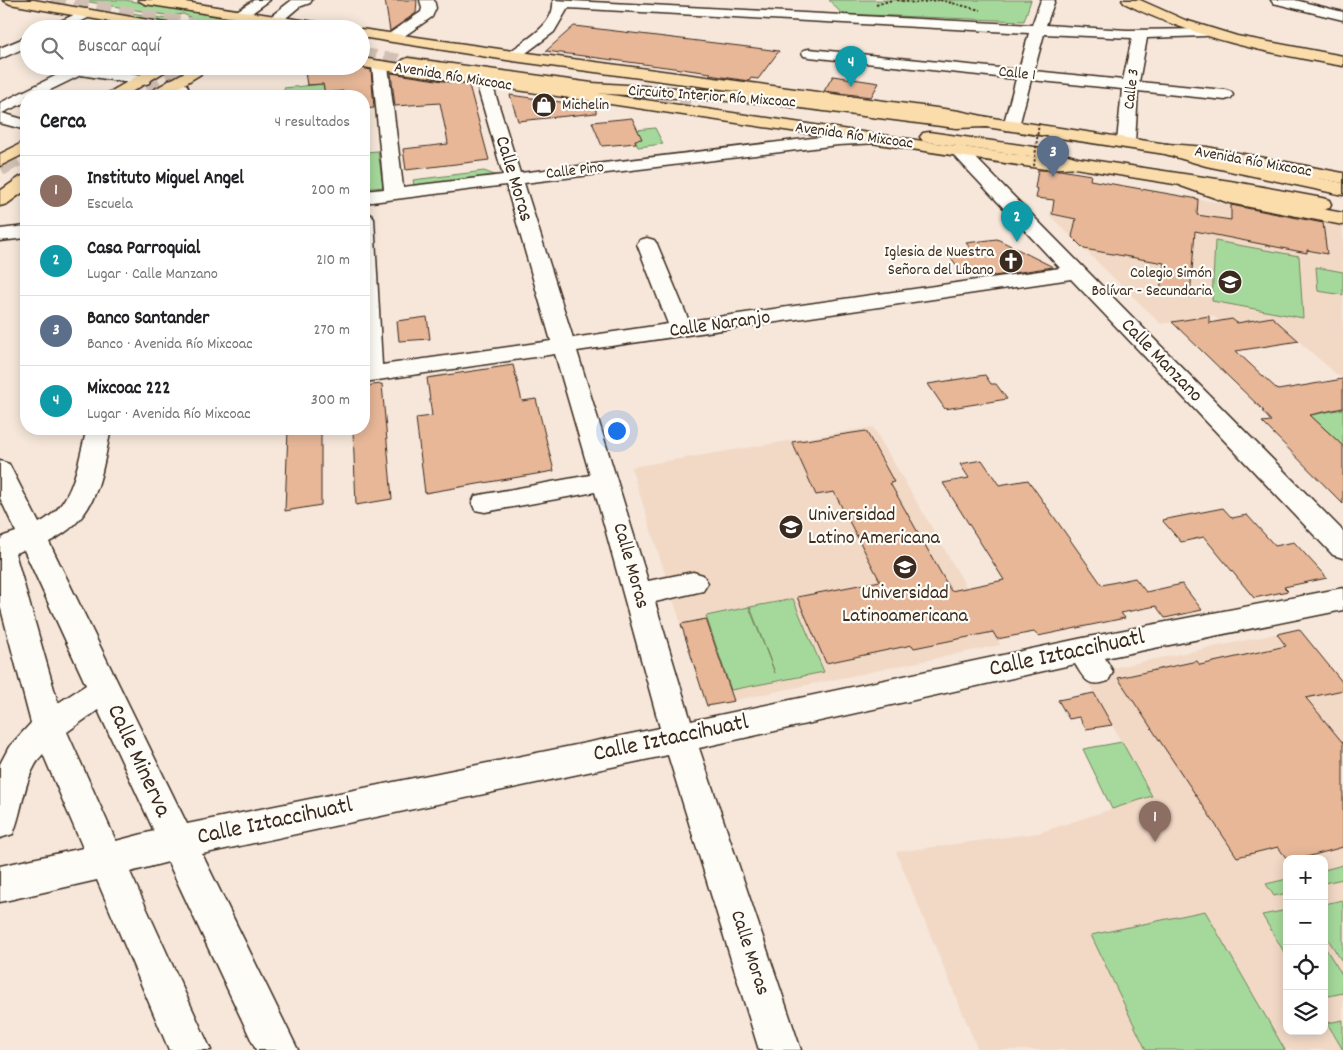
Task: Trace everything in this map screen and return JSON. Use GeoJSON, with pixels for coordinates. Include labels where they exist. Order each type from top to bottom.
{"type":"FeatureCollection","features":[{"type":"Feature","properties":{"kind":"main road"},"geometry":{"type":"LineString","coordinates":[[10,0],[127,20]]}},
{"type":"Feature","properties":{"kind":"main road"},"geometry":{"type":"LineString","coordinates":[[144,0],[275,20]]}},
{"type":"Feature","properties":{"kind":"main road"},"geometry":{"type":"LineString","coordinates":[[1129,0],[1205,32],[1234,41],[1343,62]]}},
{"type":"Feature","properties":{"kind":"main road"},"geometry":{"type":"LineString","coordinates":[[235,20],[240,15]]}},
{"type":"Feature","properties":{"kind":"main road","name":"Avenida Río Mixcoac"},"geometry":{"type":"LineString","coordinates":[[370,34],[513,56],[959,116],[1011,126],[1168,149],[1207,152],[1343,178]]}},
{"type":"Feature","properties":{"kind":"main road"},"geometry":{"type":"LineString","coordinates":[[370,50],[477,64],[500,62],[513,56]]}},
{"type":"Feature","properties":{"kind":"main road","name":"Circuito Interior Río Mixcoac"},"geometry":{"type":"LineString","coordinates":[[408,63],[592,88],[762,98],[956,123],[986,122]]}},
{"type":"Feature","properties":{"kind":"main road","name":"Avenida Río Mixcoac"},"geometry":{"type":"LineString","coordinates":[[370,64],[491,84],[1045,164],[1075,163],[1188,182],[1229,196],[1343,219]]}},
{"type":"Feature","properties":{"kind":"main road"},"geometry":{"type":"LineString","coordinates":[[124,90],[151,75]]}},
{"type":"Feature","properties":{"kind":"main road"},"geometry":{"type":"LineString","coordinates":[[179,90],[196,75]]}},
{"type":"Feature","properties":{"kind":"main road","name":"Circuito Interior Río Mixcoac"},"geometry":{"type":"LineString","coordinates":[[690,103],[1048,154],[1075,163]]}},
{"type":"Feature","properties":{"kind":"main road"},"geometry":{"type":"LineString","coordinates":[[0,161],[20,149]]}},
{"type":"Feature","properties":{"kind":"main road"},"geometry":{"type":"LineString","coordinates":[[1168,149],[1215,163],[1343,189]]}},
{"type":"Feature","properties":{"kind":"main road"},"geometry":{"type":"LineString","coordinates":[[1188,182],[1230,187],[1343,208]]}},
{"type":"Feature","properties":{"kind":"main road"},"geometry":{"type":"LineString","coordinates":[[0,200],[20,185]]}},
{"type":"Feature","properties":{"kind":"street"},"geometry":{"type":"LineString","coordinates":[[240,15],[263,0]]}},
{"type":"Feature","properties":{"kind":"street"},"geometry":{"type":"LineString","coordinates":[[275,20],[294,4],[305,0]]}},
{"type":"Feature","properties":{"kind":"street"},"geometry":{"type":"LineString","coordinates":[[392,38],[427,14],[429,8],[428,0]]}},
{"type":"Feature","properties":{"kind":"street"},"geometry":{"type":"LineString","coordinates":[[1011,126],[1038,28],[1048,0]]}},
{"type":"Feature","properties":{"kind":"street"},"geometry":{"type":"LineString","coordinates":[[1278,0],[1343,16]]}},
{"type":"Feature","properties":{"kind":"street"},"geometry":{"type":"LineString","coordinates":[[513,56],[549,29],[557,18],[561,2],[1038,28],[1234,41]]}},
{"type":"Feature","properties":{"kind":"street"},"geometry":{"type":"LineString","coordinates":[[828,6],[840,18]]}},
{"type":"Feature","properties":{"kind":"street"},"geometry":{"type":"LineString","coordinates":[[78,20],[94,14]]}},
{"type":"Feature","properties":{"kind":"street"},"geometry":{"type":"LineString","coordinates":[[85,20],[94,14]]}},
{"type":"Feature","properties":{"kind":"street"},"geometry":{"type":"LineString","coordinates":[[1136,34],[1205,32]]}},
{"type":"Feature","properties":{"kind":"street","name":"Calle 3"},"geometry":{"type":"LineString","coordinates":[[1126,142],[1136,34]]}},
{"type":"Feature","properties":{"kind":"street"},"geometry":{"type":"LineString","coordinates":[[10,56],[20,48]]}},
{"type":"Feature","properties":{"kind":"street","name":"Calle 1"},"geometry":{"type":"LineString","coordinates":[[809,52],[1225,95]]}},
{"type":"Feature","properties":{"kind":"street"},"geometry":{"type":"LineString","coordinates":[[380,66],[393,191]]}},
{"type":"Feature","properties":{"kind":"street"},"geometry":{"type":"LineString","coordinates":[[38,90],[69,75]]}},
{"type":"Feature","properties":{"kind":"street"},"geometry":{"type":"LineString","coordinates":[[106,75],[142,80]]}},
{"type":"Feature","properties":{"kind":"street","name":"Calle Moras"},"geometry":{"type":"LineString","coordinates":[[491,84],[486,89],[605,481],[679,738],[780,1050]]}},
{"type":"Feature","properties":{"kind":"street"},"geometry":{"type":"LineString","coordinates":[[0,110],[20,99]]}},
{"type":"Feature","properties":{"kind":"street"},"geometry":{"type":"LineString","coordinates":[[0,118],[20,123]]}},
{"type":"Feature","properties":{"kind":"street","name":"Calle Pino"},"geometry":{"type":"LineString","coordinates":[[756,150],[795,139],[802,132],[801,128]]}},
{"type":"Feature","properties":{"kind":"street","name":"Calle Pino"},"geometry":{"type":"LineString","coordinates":[[370,196],[511,173],[756,150],[838,140],[874,139]]}},
{"type":"Feature","properties":{"kind":"street","name":"Calle Manzano"},"geometry":{"type":"LineString","coordinates":[[959,151],[1343,548]]}},
{"type":"Feature","properties":{"kind":"street"},"geometry":{"type":"LineString","coordinates":[[0,235],[20,233]]}},
{"type":"Feature","properties":{"kind":"street"},"geometry":{"type":"LineString","coordinates":[[647,244],[681,330]]}},
{"type":"Feature","properties":{"kind":"street","name":"Calle Naranjo"},"geometry":{"type":"LineString","coordinates":[[370,374],[1076,272]]}},
{"type":"Feature","properties":{"kind":"street"},"geometry":{"type":"LineString","coordinates":[[97,435],[81,498],[74,513],[58,527],[32,539],[0,548],[48,727],[105,861],[190,1050]]}},
{"type":"Feature","properties":{"kind":"street","name":"Calle Minerva"},"geometry":{"type":"LineString","coordinates":[[0,470],[176,843],[277,1050]]}},
{"type":"Feature","properties":{"kind":"street"},"geometry":{"type":"LineString","coordinates":[[485,503],[605,481]]}},
{"type":"Feature","properties":{"kind":"street"},"geometry":{"type":"LineString","coordinates":[[638,594],[694,583]]}},
{"type":"Feature","properties":{"kind":"street","name":"Calle Iztaccihuatl"},"geometry":{"type":"LineString","coordinates":[[0,884],[176,843],[679,738],[1090,661],[1343,599]]}},
{"type":"Feature","properties":{"kind":"street"},"geometry":{"type":"LineString","coordinates":[[0,822],[8,788],[21,757],[48,727],[104,690]]}},
{"type":"Feature","properties":{"kind":"path"},"geometry":{"type":"LineString","coordinates":[[897,0],[915,3],[938,0]]}},
{"type":"Feature","properties":{"kind":"path"},"geometry":{"type":"LineString","coordinates":[[1034,166],[1040,122]]}},
{"type":"Feature","properties":{"kind":"shaded area","name":"Colegio Simón Bolívar - Secundaria"},"geometry":{"type":"Polygon","coordinates":[[[1097,181],[1343,225],[1343,380],[1272,318],[1237,323],[1219,321],[1212,315],[1161,324],[1048,214],[1089,221],[1097,181]]]}},
{"type":"Feature","properties":{"kind":"shaded area","name":"Universidad Latino Americana"},"geometry":{"type":"Polygon","coordinates":[[[873,427],[967,588],[1024,612],[943,483],[964,479],[974,494],[1028,480],[1109,594],[1129,590],[1122,580],[1135,578],[1156,606],[1122,613],[1125,618],[1038,636],[1034,632],[998,639],[1000,645],[707,706],[631,467],[873,427]]]}},
{"type":"Feature","properties":{"kind":"shaded area"},"geometry":{"type":"Polygon","coordinates":[[[1299,629],[1343,682],[1343,1050],[978,1050],[896,852],[1038,833],[1152,796],[1083,674],[1299,629]]]}},
{"type":"Feature","properties":{"kind":"green space"},"geometry":{"type":"Polygon","coordinates":[[[78,0],[125,0],[220,17],[216,20],[190,20],[190,17],[183,14],[171,16],[78,0]]]}},
{"type":"Feature","properties":{"kind":"green space"},"geometry":{"type":"Polygon","coordinates":[[[829,0],[1031,0],[1024,21],[842,14],[829,0]]]}},
{"type":"Feature","properties":{"kind":"green space"},"geometry":{"type":"Polygon","coordinates":[[[126,12],[167,19],[146,20],[118,15],[126,12]]]}},
{"type":"Feature","properties":{"kind":"green space"},"geometry":{"type":"Polygon","coordinates":[[[323,84],[324,90],[284,90],[284,88],[323,84]]]}},
{"type":"Feature","properties":{"kind":"green space"},"geometry":{"type":"Polygon","coordinates":[[[655,128],[663,144],[638,147],[634,138],[617,132],[655,128]]]}},
{"type":"Feature","properties":{"kind":"green space"},"geometry":{"type":"Polygon","coordinates":[[[378,151],[383,187],[370,188],[370,152],[378,151]]]}},
{"type":"Feature","properties":{"kind":"green space"},"geometry":{"type":"Polygon","coordinates":[[[484,171],[505,179],[415,189],[413,180],[484,171]]]}},
{"type":"Feature","properties":{"kind":"green space"},"geometry":{"type":"Polygon","coordinates":[[[1215,241],[1299,256],[1303,318],[1212,301],[1215,241]]]}},
{"type":"Feature","properties":{"kind":"green space"},"geometry":{"type":"Polygon","coordinates":[[[1316,267],[1343,272],[1343,295],[1318,291],[1316,267]]]}},
{"type":"Feature","properties":{"kind":"green space"},"geometry":{"type":"Polygon","coordinates":[[[1343,409],[1343,446],[1310,415],[1343,409]]]}},
{"type":"Feature","properties":{"kind":"green space"},"geometry":{"type":"Polygon","coordinates":[[[793,599],[824,672],[731,690],[706,616],[749,607],[775,673],[750,607],[793,599]]]}},
{"type":"Feature","properties":{"kind":"green space"},"geometry":{"type":"Polygon","coordinates":[[[1122,742],[1152,796],[1112,809],[1083,749],[1122,742]]]}},
{"type":"Feature","properties":{"kind":"green space"},"geometry":{"type":"Polygon","coordinates":[[[1343,865],[1343,879],[1328,882],[1328,869],[1343,865]]]}},
{"type":"Feature","properties":{"kind":"green space"},"geometry":{"type":"Polygon","coordinates":[[[1283,880],[1283,894],[1274,896],[1266,884],[1283,880]]]}},
{"type":"Feature","properties":{"kind":"green space"},"geometry":{"type":"Polygon","coordinates":[[[1343,900],[1343,963],[1328,939],[1328,903],[1343,900]]]}},
{"type":"Feature","properties":{"kind":"green space"},"geometry":{"type":"Polygon","coordinates":[[[1205,911],[1285,1050],[1146,1050],[1091,935],[1205,911]]]}},
{"type":"Feature","properties":{"kind":"green space"},"geometry":{"type":"Polygon","coordinates":[[[1283,911],[1283,950],[1262,915],[1283,911]]]}},
{"type":"Feature","properties":{"kind":"green space"},"geometry":{"type":"Polygon","coordinates":[[[1328,952],[1343,976],[1343,993],[1328,996],[1328,952]]]}},
{"type":"Feature","properties":{"kind":"green space"},"geometry":{"type":"Polygon","coordinates":[[[1343,1020],[1343,1050],[1328,1025],[1328,1023],[1343,1020]]]}},
{"type":"Feature","properties":{"kind":"building"},"geometry":{"type":"Polygon","coordinates":[[[385,0],[417,0],[416,13],[390,31],[385,0]]]}},
{"type":"Feature","properties":{"kind":"building"},"geometry":{"type":"Polygon","coordinates":[[[574,26],[779,51],[758,79],[751,78],[749,81],[709,75],[711,73],[546,51],[574,26]]]}},
{"type":"Feature","properties":{"kind":"building"},"geometry":{"type":"Polygon","coordinates":[[[371,70],[374,108],[370,108],[370,90],[324,90],[323,84],[307,85],[305,75],[370,75],[371,70]]]}},
{"type":"Feature","properties":{"kind":"building"},"geometry":{"type":"Polygon","coordinates":[[[391,73],[469,85],[489,160],[406,170],[403,149],[448,144],[447,137],[440,103],[395,106],[391,73]]]}},
{"type":"Feature","properties":{"kind":"building"},"geometry":{"type":"Polygon","coordinates":[[[833,76],[879,83],[871,97],[824,91],[833,76]]]}},
{"type":"Feature","properties":{"kind":"building"},"geometry":{"type":"Polygon","coordinates":[[[510,95],[596,107],[596,113],[518,121],[510,95]]]}},
{"type":"Feature","properties":{"kind":"building"},"geometry":{"type":"Polygon","coordinates":[[[632,118],[642,139],[635,140],[636,143],[602,146],[592,122],[632,118]]]}},
{"type":"Feature","properties":{"kind":"building"},"geometry":{"type":"Polygon","coordinates":[[[1038,170],[1060,170],[1091,175],[1090,180],[1198,199],[1197,215],[1231,220],[1231,205],[1323,223],[1327,254],[1307,250],[1307,253],[1195,231],[1190,297],[1160,291],[1164,263],[1084,249],[1072,237],[1076,219],[1052,214],[1054,200],[1036,198],[1038,189],[1035,188],[1038,170]]]}},
{"type":"Feature","properties":{"kind":"building"},"geometry":{"type":"Polygon","coordinates":[[[997,239],[1053,267],[994,276],[988,269],[963,273],[946,252],[971,249],[966,243],[997,239]]]}},
{"type":"Feature","properties":{"kind":"building"},"geometry":{"type":"Polygon","coordinates":[[[1209,316],[1209,323],[1232,319],[1237,323],[1272,317],[1299,341],[1236,351],[1278,390],[1343,379],[1343,408],[1310,415],[1343,446],[1343,504],[1262,422],[1271,421],[1262,411],[1264,411],[1172,322],[1209,316]]]}},
{"type":"Feature","properties":{"kind":"building"},"geometry":{"type":"Polygon","coordinates":[[[427,317],[430,339],[399,341],[397,321],[427,317]]]}},
{"type":"Feature","properties":{"kind":"building"},"geometry":{"type":"Polygon","coordinates":[[[513,365],[522,401],[536,399],[554,471],[425,493],[416,418],[432,416],[427,378],[513,365]]]}},
{"type":"Feature","properties":{"kind":"building"},"geometry":{"type":"Polygon","coordinates":[[[985,375],[991,384],[996,384],[1007,399],[945,409],[928,384],[985,375]]]}},
{"type":"Feature","properties":{"kind":"building"},"geometry":{"type":"Polygon","coordinates":[[[382,384],[392,499],[356,505],[353,435],[370,435],[370,385],[382,384]]]}},
{"type":"Feature","properties":{"kind":"building"},"geometry":{"type":"Polygon","coordinates":[[[866,431],[894,482],[890,483],[951,591],[1004,580],[943,483],[969,478],[960,464],[982,460],[999,485],[1028,480],[1102,585],[1135,578],[1146,592],[1182,584],[1202,610],[1165,618],[1156,606],[1121,613],[1125,618],[1038,636],[1034,632],[997,639],[993,632],[914,648],[912,645],[826,663],[797,597],[880,581],[834,492],[816,495],[792,442],[866,431]]]}},
{"type":"Feature","properties":{"kind":"building"},"geometry":{"type":"Polygon","coordinates":[[[288,435],[321,435],[321,505],[285,511],[288,435]]]}},
{"type":"Feature","properties":{"kind":"building"},"geometry":{"type":"Polygon","coordinates":[[[1223,508],[1232,518],[1247,515],[1275,546],[1294,542],[1327,578],[1284,587],[1288,591],[1254,598],[1204,537],[1181,542],[1162,520],[1223,508]]]}},
{"type":"Feature","properties":{"kind":"building"},"geometry":{"type":"Polygon","coordinates":[[[706,619],[734,701],[707,706],[681,624],[706,619]]]}},
{"type":"Feature","properties":{"kind":"building"},"geometry":{"type":"Polygon","coordinates":[[[1299,629],[1343,683],[1343,690],[1306,698],[1343,743],[1343,847],[1314,855],[1284,855],[1278,847],[1237,857],[1118,678],[1197,661],[1200,665],[1286,646],[1277,634],[1299,629]]]}},
{"type":"Feature","properties":{"kind":"building"},"geometry":{"type":"Polygon","coordinates":[[[1094,693],[1112,725],[1086,729],[1079,717],[1069,719],[1058,700],[1094,693]]]}},
{"type":"Feature","properties":{"kind":"tunnel"},"geometry":{"type":"LineString","coordinates":[[51,0],[163,20]]}},
{"type":"Feature","properties":{"kind":"tunnel"},"geometry":{"type":"LineString","coordinates":[[370,56],[439,68]]}},
{"type":"Feature","properties":{"kind":"tunnel"},"geometry":{"type":"LineString","coordinates":[[135,90],[161,75]]}},
{"type":"Feature","properties":{"kind":"tunnel"},"geometry":{"type":"LineString","coordinates":[[588,90],[690,103]]}},
{"type":"Feature","properties":{"kind":"tunnel"},"geometry":{"type":"LineString","coordinates":[[0,167],[20,155]]}},
{"type":"Feature","properties":{"kind":"place","name":"Mixcoac 222"},"geometry":{"type":"Point","coordinates":[851,87]}},
{"type":"Feature","properties":{"kind":"place","name":"Michelin"},"geometry":{"type":"Point","coordinates":[544,105]}},
{"type":"Feature","properties":{"kind":"place","name":"Banco Santander"},"geometry":{"type":"Point","coordinates":[1053,177]}},
{"type":"Feature","properties":{"kind":"place","name":"Casa Parroquial"},"geometry":{"type":"Point","coordinates":[1017,242]}},
{"type":"Feature","properties":{"kind":"place","name":"Iglesia de Nuestra Señora del Líbano"},"geometry":{"type":"Point","coordinates":[1011,261]}},
{"type":"Feature","properties":{"kind":"place","name":"Colegio Simón Bolívar - Secundaria"},"geometry":{"type":"Point","coordinates":[1230,282]}},
{"type":"Feature","properties":{"kind":"place","name":"Universidad Latino Americana"},"geometry":{"type":"Point","coordinates":[791,527]}},
{"type":"Feature","properties":{"kind":"place","name":"Universidad Latinoamericana"},"geometry":{"type":"Point","coordinates":[905,567]}},
{"type":"Feature","properties":{"kind":"place","name":"Instituto Miguel Angel"},"geometry":{"type":"Point","coordinates":[1155,842]}}]}
